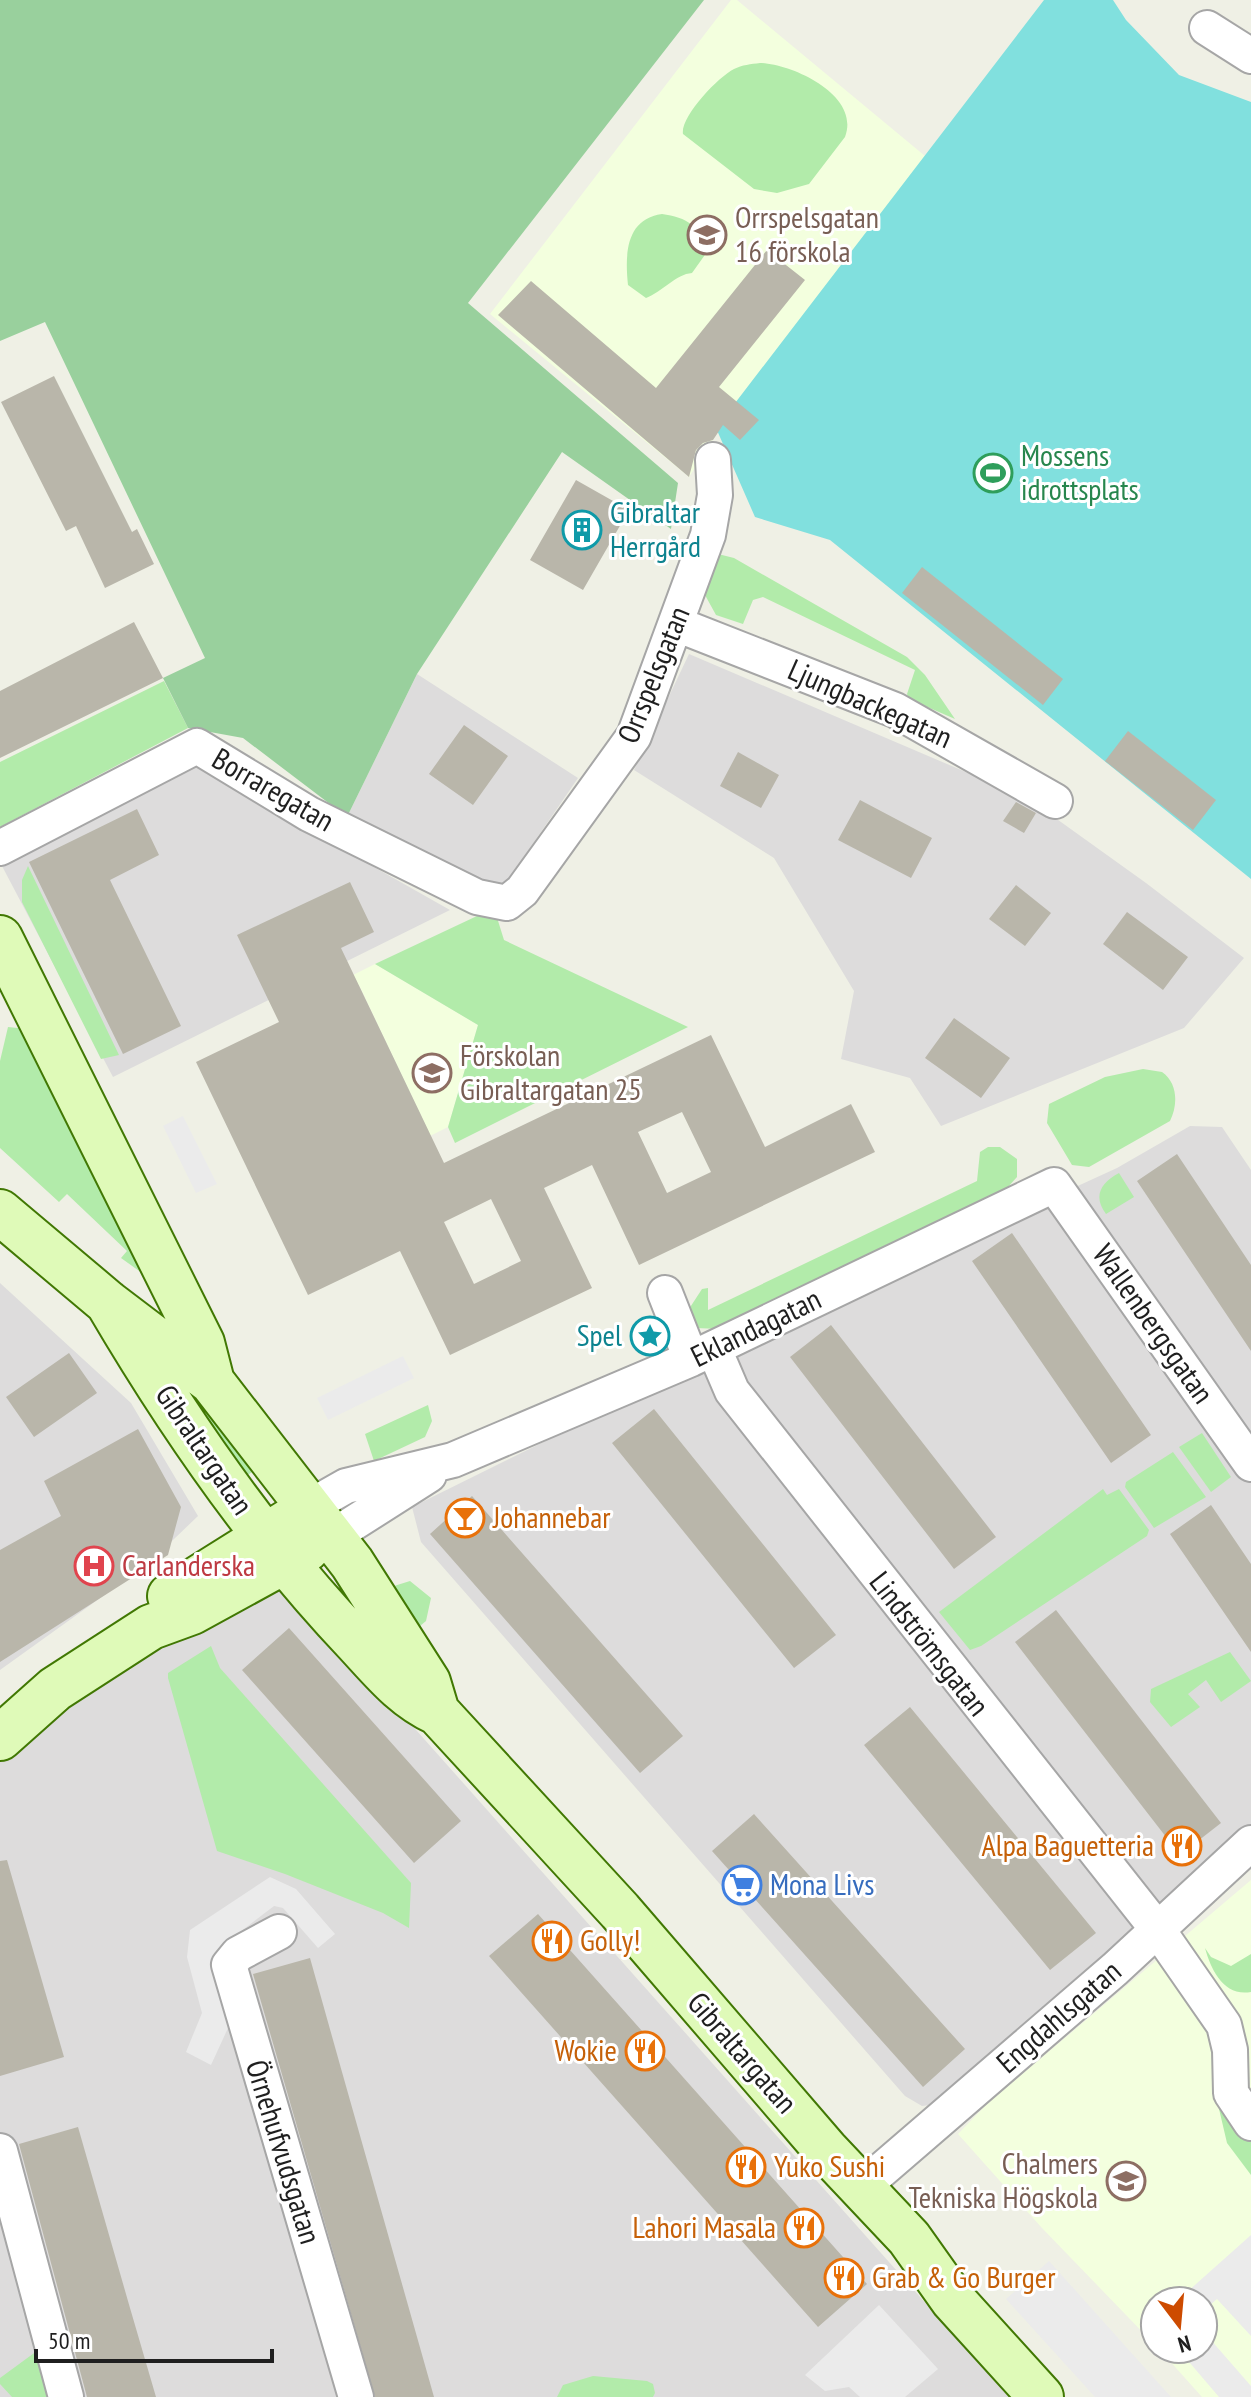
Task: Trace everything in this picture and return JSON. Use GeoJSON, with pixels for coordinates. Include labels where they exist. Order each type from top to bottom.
{"type":"FeatureCollection","features":[{"type":"Feature","properties":{"kind":"street"},"geometry":{"type":"LineString","coordinates":[[1207,28],[1251,56]]}},
{"type":"Feature","properties":{"kind":"street","name":"Orrspelsgatan"},"geometry":{"type":"LineString","coordinates":[[507,903],[522,891],[634,736],[708,535],[715,495],[713,460]]}},
{"type":"Feature","properties":{"kind":"street","name":"Ljungbackegatan"},"geometry":{"type":"LineString","coordinates":[[676,624],[895,710],[981,756],[1055,801]]}},
{"type":"Feature","properties":{"kind":"street","name":"Borraregatan"},"geometry":{"type":"LineString","coordinates":[[0,848],[197,746],[309,814],[477,897],[493,903],[507,903]]}},
{"type":"Feature","properties":{"kind":"street","name":"Gibraltargatan"},"geometry":{"type":"LineString","coordinates":[[0,938],[202,1343],[212,1382]]}},
{"type":"Feature","properties":{"kind":"street","name":"Eklandagatan"},"geometry":{"type":"LineString","coordinates":[[0,1738],[55,1689],[151,1627],[161,1601],[231,1555],[274,1550],[320,1522],[453,1460],[702,1354],[1054,1185]]}},
{"type":"Feature","properties":{"kind":"street","name":"Wallenbergsgatan"},"geometry":{"type":"LineString","coordinates":[[1054,1185],[1251,1464]]}},
{"type":"Feature","properties":{"kind":"street"},"geometry":{"type":"LineString","coordinates":[[0,1212],[108,1303]]}},
{"type":"Feature","properties":{"kind":"street","name":"Lindströmsgatan"},"geometry":{"type":"LineString","coordinates":[[665,1293],[702,1354],[1238,2032]]}},
{"type":"Feature","properties":{"kind":"street","name":"Gibraltargatan"},"geometry":{"type":"LineString","coordinates":[[108,1303],[212,1382],[352,1563],[428,1682],[438,1713]]}},
{"type":"Feature","properties":{"kind":"street","name":"Gibraltargatan"},"geometry":{"type":"LineString","coordinates":[[108,1303],[142,1360],[303,1587],[411,1701],[438,1713],[620,1911],[909,2238],[953,2300],[1041,2397]]}},
{"type":"Feature","properties":{"kind":"street","name":"Engdahlsgatan"},"geometry":{"type":"LineString","coordinates":[[862,2187],[1158,1930],[1251,1843]]}},
{"type":"Feature","properties":{"kind":"street","name":"Örnehufvudsgatan"},"geometry":{"type":"LineString","coordinates":[[279,1932],[238,1954],[229,1965],[356,2397]]}},
{"type":"Feature","properties":{"kind":"street"},"geometry":{"type":"LineString","coordinates":[[1238,2032],[1231,2093],[1251,2123]]}},
{"type":"Feature","properties":{"kind":"street"},"geometry":{"type":"LineString","coordinates":[[0,2151],[66,2397]]}},
{"type":"Feature","properties":{"kind":"shaded area","name":"Orrspelsgatan 16 förskola"},"geometry":{"type":"Polygon","coordinates":[[[731,0],[737,0],[925,156],[716,428],[714,438],[689,477],[490,314],[731,0]]]}},
{"type":"Feature","properties":{"kind":"shaded area","name":"Mossens idrottsplats"},"geometry":{"type":"Polygon","coordinates":[[[1044,0],[1113,0],[1126,20],[1179,75],[1251,102],[1251,879],[830,540],[755,517],[716,428],[1044,0]]]}},
{"type":"Feature","properties":{"kind":"shaded area"},"geometry":{"type":"Polygon","coordinates":[[[689,654],[1008,790],[1047,812],[1244,958],[1184,1028],[941,1126],[910,1078],[841,1059],[854,991],[774,858],[634,770],[689,654]]]}},
{"type":"Feature","properties":{"kind":"shaded area"},"geometry":{"type":"Polygon","coordinates":[[[417,674],[578,778],[502,889],[347,817],[417,674]]]}},
{"type":"Feature","properties":{"kind":"shaded area"},"geometry":{"type":"Polygon","coordinates":[[[195,766],[450,910],[113,1077],[2,866],[195,766]]]}},
{"type":"Feature","properties":{"kind":"shaded area","name":"Förskolan Gibraltargatan 25"},"geometry":{"type":"Polygon","coordinates":[[[375,964],[478,1025],[448,1127],[404,1149],[423,1120],[359,985],[329,987],[375,964]]]}},
{"type":"Feature","properties":{"kind":"shaded area"},"geometry":{"type":"Polygon","coordinates":[[[183,1116],[217,1184],[196,1193],[163,1126],[183,1116]]]}},
{"type":"Feature","properties":{"kind":"shaded area"},"geometry":{"type":"Polygon","coordinates":[[[1190,1126],[1222,1127],[1251,1170],[1251,1825],[992,2059],[938,2104],[922,2106],[905,2096],[421,1542],[412,1507],[851,1290],[1117,1168],[1190,1126]]]}},
{"type":"Feature","properties":{"kind":"shaded area"},"geometry":{"type":"Polygon","coordinates":[[[0,1283],[131,1403],[198,1516],[149,1563],[0,1670],[0,1283]]]}},
{"type":"Feature","properties":{"kind":"shaded area"},"geometry":{"type":"Polygon","coordinates":[[[403,1356],[414,1378],[328,1420],[317,1398],[403,1356]]]}},
{"type":"Feature","properties":{"kind":"shaded area"},"geometry":{"type":"Polygon","coordinates":[[[274,1580],[337,1641],[1009,2397],[0,2397],[0,1754],[63,1703],[274,1580]]]}},
{"type":"Feature","properties":{"kind":"shaded area"},"geometry":{"type":"Polygon","coordinates":[[[270,1877],[296,1889],[335,1934],[318,1948],[283,1908],[274,1906],[218,1949],[234,2015],[211,2065],[186,2052],[202,2013],[187,1957],[190,1930],[270,1877]]]}},
{"type":"Feature","properties":{"kind":"shaded area","name":"Chalmers Tekniska Högskola"},"geometry":{"type":"Polygon","coordinates":[[[1251,1880],[1251,2397],[1202,2397],[1173,2365],[1219,2365],[1219,2285],[1139,2285],[1139,2328],[1042,2228],[958,2134],[986,2105],[1251,1880]]]}},
{"type":"Feature","properties":{"kind":"shaded area"},"geometry":{"type":"Polygon","coordinates":[[[1251,2235],[1251,2336],[1219,2301],[1219,2285],[1195,2285],[1251,2235]]]}},
{"type":"Feature","properties":{"kind":"shaded area"},"geometry":{"type":"Polygon","coordinates":[[[1049,2261],[1139,2361],[1139,2365],[1171,2397],[1095,2397],[1006,2299],[1049,2261]]]}},
{"type":"Feature","properties":{"kind":"shaded area"},"geometry":{"type":"Polygon","coordinates":[[[879,2305],[938,2369],[905,2397],[860,2397],[849,2387],[825,2391],[805,2375],[879,2305]]]}},
{"type":"Feature","properties":{"kind":"shaded area"},"geometry":{"type":"Polygon","coordinates":[[[1219,2349],[1251,2386],[1251,2397],[1219,2397],[1192,2365],[1219,2365],[1219,2349]]]}},
{"type":"Feature","properties":{"kind":"green space"},"geometry":{"type":"Polygon","coordinates":[[[0,0],[704,0],[468,303],[678,483],[671,529],[562,452],[417,674],[347,817],[243,738],[188,728],[163,678],[205,658],[45,322],[0,341],[0,0]]]}},
{"type":"Feature","properties":{"kind":"green space"},"geometry":{"type":"Polygon","coordinates":[[[760,63],[789,69],[820,85],[834,95],[843,108],[847,122],[845,137],[809,184],[777,193],[754,189],[683,134],[687,118],[719,80],[737,68],[760,63]]]}},
{"type":"Feature","properties":{"kind":"green space"},"geometry":{"type":"Polygon","coordinates":[[[662,214],[692,225],[702,236],[707,252],[692,273],[680,276],[646,298],[628,285],[630,240],[641,223],[662,214]]]}},
{"type":"Feature","properties":{"kind":"green space"},"geometry":{"type":"Polygon","coordinates":[[[718,554],[734,558],[907,657],[925,675],[955,719],[909,699],[907,694],[915,670],[763,597],[753,600],[743,624],[716,615],[705,595],[718,554]]]}},
{"type":"Feature","properties":{"kind":"green space"},"geometry":{"type":"Polygon","coordinates":[[[164,681],[188,728],[0,827],[0,762],[164,681]]]}},
{"type":"Feature","properties":{"kind":"green space"},"geometry":{"type":"Polygon","coordinates":[[[28,866],[119,1055],[101,1059],[22,902],[22,880],[28,866]]]}},
{"type":"Feature","properties":{"kind":"green space"},"geometry":{"type":"Polygon","coordinates":[[[494,908],[504,940],[688,1027],[455,1143],[448,1127],[478,1025],[375,964],[494,908]]]}},
{"type":"Feature","properties":{"kind":"green space"},"geometry":{"type":"Polygon","coordinates":[[[8,1027],[27,1029],[149,1278],[121,1258],[127,1251],[67,1194],[59,1202],[0,1148],[0,1061],[8,1027]]]}},
{"type":"Feature","properties":{"kind":"green space"},"geometry":{"type":"Polygon","coordinates":[[[1143,1069],[1162,1072],[1171,1082],[1175,1101],[1170,1121],[1089,1167],[1072,1165],[1047,1123],[1049,1104],[1105,1077],[1143,1069]]]}},
{"type":"Feature","properties":{"kind":"green space"},"geometry":{"type":"Polygon","coordinates":[[[988,1147],[1000,1147],[1017,1159],[1017,1177],[1007,1188],[719,1329],[696,1328],[687,1312],[702,1289],[708,1288],[708,1310],[977,1181],[980,1152],[988,1147]]]}},
{"type":"Feature","properties":{"kind":"green space"},"geometry":{"type":"Polygon","coordinates":[[[1119,1173],[1134,1197],[1106,1214],[1100,1202],[1100,1191],[1107,1181],[1119,1173]]]}},
{"type":"Feature","properties":{"kind":"green space"},"geometry":{"type":"Polygon","coordinates":[[[192,1387],[260,1467],[243,1478],[185,1391],[192,1387]]]}},
{"type":"Feature","properties":{"kind":"green space"},"geometry":{"type":"Polygon","coordinates":[[[428,1405],[432,1421],[425,1437],[374,1461],[365,1434],[428,1405]]]}},
{"type":"Feature","properties":{"kind":"green space"},"geometry":{"type":"Polygon","coordinates":[[[1202,1433],[1231,1477],[1211,1492],[1179,1447],[1202,1433]]]}},
{"type":"Feature","properties":{"kind":"green space"},"geometry":{"type":"Polygon","coordinates":[[[1173,1452],[1206,1497],[1154,1528],[1125,1487],[1126,1482],[1173,1452]]]}},
{"type":"Feature","properties":{"kind":"green space"},"geometry":{"type":"Polygon","coordinates":[[[1103,1489],[1107,1495],[1119,1489],[1149,1530],[1147,1536],[981,1646],[970,1650],[939,1612],[1103,1489]]]}},
{"type":"Feature","properties":{"kind":"green space"},"geometry":{"type":"Polygon","coordinates":[[[410,1581],[431,1598],[426,1621],[420,1626],[394,1586],[410,1581]]]}},
{"type":"Feature","properties":{"kind":"green space"},"geometry":{"type":"Polygon","coordinates":[[[211,1646],[220,1668],[411,1883],[409,1928],[383,1913],[217,1851],[168,1678],[168,1673],[211,1646]]]}},
{"type":"Feature","properties":{"kind":"green space"},"geometry":{"type":"Polygon","coordinates":[[[1230,1652],[1251,1681],[1221,1702],[1206,1680],[1188,1694],[1200,1707],[1171,1727],[1150,1702],[1151,1689],[1230,1652]]]}},
{"type":"Feature","properties":{"kind":"green space"},"geometry":{"type":"Polygon","coordinates":[[[1205,1948],[1211,1957],[1231,1966],[1251,1954],[1251,1992],[1226,1986],[1215,1973],[1205,1948]]]}},
{"type":"Feature","properties":{"kind":"green space"},"geometry":{"type":"Polygon","coordinates":[[[1216,2096],[1251,2139],[1251,2175],[1227,2143],[1216,2096]]]}},
{"type":"Feature","properties":{"kind":"green space"},"geometry":{"type":"Polygon","coordinates":[[[41,2348],[55,2397],[12,2397],[0,2384],[0,2378],[41,2348]]]}},
{"type":"Feature","properties":{"kind":"green space"},"geometry":{"type":"Polygon","coordinates":[[[593,2376],[647,2381],[653,2384],[655,2393],[653,2397],[557,2397],[563,2385],[593,2376]]]}},
{"type":"Feature","properties":{"kind":"building"},"geometry":{"type":"Polygon","coordinates":[[[767,250],[805,280],[719,387],[759,420],[740,440],[723,425],[713,440],[703,443],[696,450],[689,477],[498,315],[531,281],[656,388],[767,250]]]}},
{"type":"Feature","properties":{"kind":"building"},"geometry":{"type":"Polygon","coordinates":[[[54,376],[132,532],[137,529],[154,564],[105,588],[76,526],[66,531],[1,402],[54,376]]]}},
{"type":"Feature","properties":{"kind":"building","name":"Gibraltar Herrgård"},"geometry":{"type":"Polygon","coordinates":[[[576,480],[629,510],[583,590],[530,560],[576,480]]]}},
{"type":"Feature","properties":{"kind":"building"},"geometry":{"type":"Polygon","coordinates":[[[922,567],[1063,679],[1043,705],[902,593],[922,567]]]}},
{"type":"Feature","properties":{"kind":"building"},"geometry":{"type":"Polygon","coordinates":[[[134,622],[163,678],[0,758],[0,691],[134,622]]]}},
{"type":"Feature","properties":{"kind":"building"},"geometry":{"type":"Polygon","coordinates":[[[464,725],[508,756],[473,805],[429,774],[464,725]]]}},
{"type":"Feature","properties":{"kind":"building"},"geometry":{"type":"Polygon","coordinates":[[[1128,731],[1216,800],[1193,830],[1105,761],[1128,731]]]}},
{"type":"Feature","properties":{"kind":"building"},"geometry":{"type":"Polygon","coordinates":[[[738,752],[779,775],[761,808],[720,786],[738,752]]]}},
{"type":"Feature","properties":{"kind":"building"},"geometry":{"type":"Polygon","coordinates":[[[860,800],[932,838],[911,878],[838,840],[860,800]]]}},
{"type":"Feature","properties":{"kind":"building"},"geometry":{"type":"Polygon","coordinates":[[[1016,802],[1036,813],[1024,833],[1003,821],[1016,802]]]}},
{"type":"Feature","properties":{"kind":"building"},"geometry":{"type":"Polygon","coordinates":[[[137,809],[159,855],[110,880],[181,1026],[123,1054],[29,862],[137,809]]]}},
{"type":"Feature","properties":{"kind":"building"},"geometry":{"type":"Polygon","coordinates":[[[350,882],[374,932],[341,948],[444,1163],[711,1035],[765,1147],[851,1104],[875,1152],[639,1265],[592,1165],[544,1188],[592,1288],[450,1355],[400,1251],[308,1295],[196,1062],[279,1022],[237,935],[350,882]],[[682,1112],[638,1132],[667,1193],[711,1172],[682,1112]],[[491,1199],[444,1222],[474,1284],[521,1261],[491,1199]]]}},
{"type":"Feature","properties":{"kind":"building"},"geometry":{"type":"Polygon","coordinates":[[[1016,885],[1051,913],[1025,946],[989,919],[1016,885]]]}},
{"type":"Feature","properties":{"kind":"building"},"geometry":{"type":"Polygon","coordinates":[[[1127,912],[1188,957],[1163,990],[1103,944],[1127,912]]]}},
{"type":"Feature","properties":{"kind":"building"},"geometry":{"type":"Polygon","coordinates":[[[954,1018],[1010,1058],[981,1098],[925,1058],[954,1018]]]}},
{"type":"Feature","properties":{"kind":"building"},"geometry":{"type":"Polygon","coordinates":[[[1177,1154],[1251,1265],[1251,1351],[1137,1181],[1177,1154]]]}},
{"type":"Feature","properties":{"kind":"building"},"geometry":{"type":"Polygon","coordinates":[[[1012,1233],[1151,1435],[1111,1463],[972,1261],[1012,1233]]]}},
{"type":"Feature","properties":{"kind":"building"},"geometry":{"type":"Polygon","coordinates":[[[831,1325],[996,1537],[954,1569],[790,1357],[831,1325]]]}},
{"type":"Feature","properties":{"kind":"building"},"geometry":{"type":"Polygon","coordinates":[[[69,1353],[97,1393],[34,1437],[6,1397],[69,1353]]]}},
{"type":"Feature","properties":{"kind":"building"},"geometry":{"type":"Polygon","coordinates":[[[654,1409],[836,1635],[794,1668],[612,1443],[654,1409]]]}},
{"type":"Feature","properties":{"kind":"building"},"geometry":{"type":"Polygon","coordinates":[[[138,1429],[181,1507],[168,1555],[0,1662],[0,1550],[61,1516],[44,1481],[138,1429]]]}},
{"type":"Feature","properties":{"kind":"building"},"geometry":{"type":"Polygon","coordinates":[[[472,1496],[683,1736],[640,1773],[430,1534],[472,1496]]]}},
{"type":"Feature","properties":{"kind":"building"},"geometry":{"type":"Polygon","coordinates":[[[1211,1505],[1251,1564],[1251,1652],[1170,1534],[1211,1505]]]}},
{"type":"Feature","properties":{"kind":"building"},"geometry":{"type":"Polygon","coordinates":[[[1056,1610],[1221,1823],[1180,1855],[1015,1642],[1056,1610]]]}},
{"type":"Feature","properties":{"kind":"building"},"geometry":{"type":"Polygon","coordinates":[[[289,1628],[461,1821],[414,1863],[242,1670],[289,1628]]]}},
{"type":"Feature","properties":{"kind":"building"},"geometry":{"type":"Polygon","coordinates":[[[910,1707],[1096,1933],[1050,1970],[864,1745],[910,1707]]]}},
{"type":"Feature","properties":{"kind":"building"},"geometry":{"type":"Polygon","coordinates":[[[754,1814],[965,2049],[923,2087],[712,1851],[754,1814]]]}},
{"type":"Feature","properties":{"kind":"building"},"geometry":{"type":"Polygon","coordinates":[[[7,1860],[64,2057],[0,2076],[0,1861],[7,1860]]]}},
{"type":"Feature","properties":{"kind":"building"},"geometry":{"type":"Polygon","coordinates":[[[538,1914],[867,2284],[818,2327],[489,1956],[538,1914]]]}},
{"type":"Feature","properties":{"kind":"building"},"geometry":{"type":"Polygon","coordinates":[[[310,1958],[434,2397],[375,2397],[253,1974],[310,1958]]]}},
{"type":"Feature","properties":{"kind":"building"},"geometry":{"type":"Polygon","coordinates":[[[78,2127],[156,2397],[87,2397],[19,2144],[78,2127]]]}},
{"type":"Feature","properties":{"kind":"place","name":"Orrspelsgatan 16 förskola"},"geometry":{"type":"Point","coordinates":[707,235]}},
{"type":"Feature","properties":{"kind":"place","name":"Mossens idrottsplats"},"geometry":{"type":"Point","coordinates":[993,473]}},
{"type":"Feature","properties":{"kind":"place","name":"Gibraltar Herrgård"},"geometry":{"type":"Point","coordinates":[582,530]}},
{"type":"Feature","properties":{"kind":"place","name":"Förskolan Gibraltargatan 25"},"geometry":{"type":"Point","coordinates":[432,1073]}},
{"type":"Feature","properties":{"kind":"place","name":"Spel"},"geometry":{"type":"Point","coordinates":[650,1336]}},
{"type":"Feature","properties":{"kind":"place","name":"Johannebar"},"geometry":{"type":"Point","coordinates":[465,1518]}},
{"type":"Feature","properties":{"kind":"place","name":"Carlanderska"},"geometry":{"type":"Point","coordinates":[94,1566]}},
{"type":"Feature","properties":{"kind":"place","name":"Alpa Baguetteria"},"geometry":{"type":"Point","coordinates":[1182,1846]}},
{"type":"Feature","properties":{"kind":"place","name":"Mona Livs"},"geometry":{"type":"Point","coordinates":[742,1885]}},
{"type":"Feature","properties":{"kind":"place","name":"Golly!"},"geometry":{"type":"Point","coordinates":[552,1941]}},
{"type":"Feature","properties":{"kind":"place","name":"Wokie"},"geometry":{"type":"Point","coordinates":[645,2051]}},
{"type":"Feature","properties":{"kind":"place","name":"Yuko Sushi"},"geometry":{"type":"Point","coordinates":[746,2167]}},
{"type":"Feature","properties":{"kind":"place","name":"Chalmers Tekniska Högskola"},"geometry":{"type":"Point","coordinates":[1126,2181]}},
{"type":"Feature","properties":{"kind":"place","name":"Lahori Masala"},"geometry":{"type":"Point","coordinates":[804,2228]}},
{"type":"Feature","properties":{"kind":"place","name":"Grab & Go Burger"},"geometry":{"type":"Point","coordinates":[844,2278]}}]}
